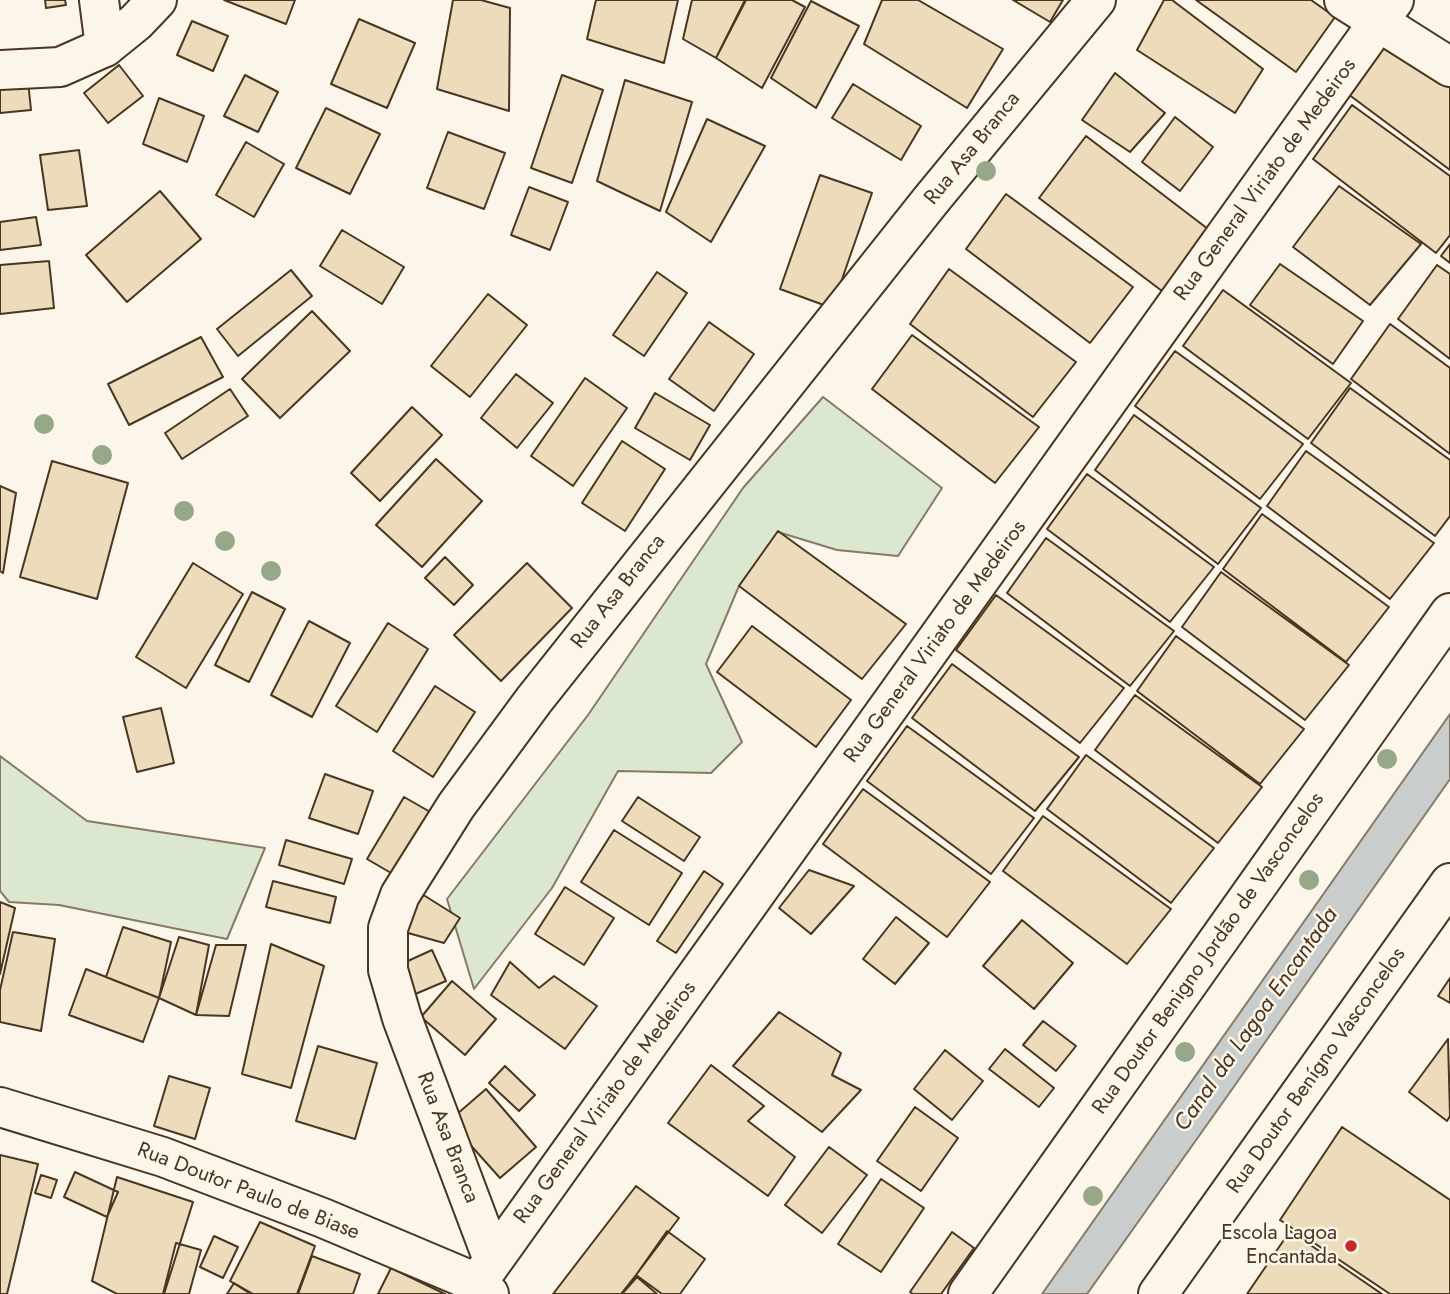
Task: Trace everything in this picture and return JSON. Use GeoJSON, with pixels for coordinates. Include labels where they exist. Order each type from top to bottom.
{"type":"FeatureCollection","features":[{"type":"Feature","properties":{"kind":"street"},"geometry":{"type":"LineString","coordinates":[[99,0],[105,47]]}},
{"type":"Feature","properties":{"kind":"street"},"geometry":{"type":"LineString","coordinates":[[0,70],[60,67],[105,47],[136,22],[157,0]]}},
{"type":"Feature","properties":{"kind":"street","name":"Rua Asa Branca"},"geometry":{"type":"LineString","coordinates":[[487,1279],[388,970],[388,928],[400,895],[456,806],[534,700],[931,200],[1096,0]]}},
{"type":"Feature","properties":{"kind":"street"},"geometry":{"type":"LineString","coordinates":[[1344,0],[1387,11],[1450,67]]}},
{"type":"Feature","properties":{"kind":"street","name":"Rua General Viriato de Medeiros"},"geometry":{"type":"LineString","coordinates":[[487,1279],[1387,11]]}},
{"type":"Feature","properties":{"kind":"street","name":"Rua Doutor Benigno Jordão de Vasconcelos"},"geometry":{"type":"LineString","coordinates":[[968,1294],[1450,613]]}},
{"type":"Feature","properties":{"kind":"street","name":"Rua Doutor Benígno Vasconcelos"},"geometry":{"type":"LineString","coordinates":[[1158,1294],[1450,883]]}},
{"type":"Feature","properties":{"kind":"street","name":"Rua Doutor Paulo de Biase"},"geometry":{"type":"LineString","coordinates":[[0,1107],[163,1157],[487,1279]]}},
{"type":"Feature","properties":{"kind":"green space"},"geometry":{"type":"Polygon","coordinates":[[[823,397],[942,488],[898,556],[837,550],[778,532],[739,586],[706,664],[742,742],[711,773],[618,771],[552,888],[474,989],[447,899],[588,715],[743,488],[823,397]]]}},
{"type":"Feature","properties":{"kind":"green space"},"geometry":{"type":"Polygon","coordinates":[[[0,756],[87,821],[265,848],[227,939],[59,905],[9,902],[0,891],[0,756]]]}},
{"type":"Feature","properties":{"kind":"water","name":"Canal da Lagoa Encantada"},"geometry":{"type":"Polygon","coordinates":[[[1450,714],[1450,779],[1228,1095],[1087,1294],[1042,1294],[1450,714]]]}},
{"type":"Feature","properties":{"kind":"building"},"geometry":{"type":"Polygon","coordinates":[[[45,0],[65,0],[66,5],[46,8],[45,0]]]}},
{"type":"Feature","properties":{"kind":"building"},"geometry":{"type":"Polygon","coordinates":[[[224,0],[295,0],[286,24],[224,0]]]}},
{"type":"Feature","properties":{"kind":"building"},"geometry":{"type":"Polygon","coordinates":[[[453,0],[481,0],[510,8],[509,111],[437,89],[453,0]]]}},
{"type":"Feature","properties":{"kind":"building"},"geometry":{"type":"Polygon","coordinates":[[[596,0],[678,0],[664,63],[587,39],[596,0]]]}},
{"type":"Feature","properties":{"kind":"building"},"geometry":{"type":"Polygon","coordinates":[[[692,0],[745,0],[716,58],[683,39],[692,0]]]}},
{"type":"Feature","properties":{"kind":"building"},"geometry":{"type":"Polygon","coordinates":[[[746,0],[792,0],[805,7],[762,88],[716,58],[746,0]]]}},
{"type":"Feature","properties":{"kind":"building"},"geometry":{"type":"Polygon","coordinates":[[[882,0],[918,0],[1003,49],[967,108],[864,44],[882,0]]]}},
{"type":"Feature","properties":{"kind":"building"},"geometry":{"type":"Polygon","coordinates":[[[1013,0],[1063,0],[1050,22],[1013,0]]]}},
{"type":"Feature","properties":{"kind":"building"},"geometry":{"type":"Polygon","coordinates":[[[1164,0],[1172,0],[1263,69],[1235,113],[1137,50],[1164,0]]]}},
{"type":"Feature","properties":{"kind":"building"},"geometry":{"type":"Polygon","coordinates":[[[1196,0],[1311,0],[1335,17],[1296,72],[1196,0]]]}},
{"type":"Feature","properties":{"kind":"building"},"geometry":{"type":"Polygon","coordinates":[[[811,1],[859,26],[816,108],[771,78],[811,1]]]}},
{"type":"Feature","properties":{"kind":"building"},"geometry":{"type":"Polygon","coordinates":[[[359,19],[415,43],[387,108],[331,84],[359,19]]]}},
{"type":"Feature","properties":{"kind":"building"},"geometry":{"type":"Polygon","coordinates":[[[192,21],[228,36],[213,71],[177,55],[192,21]]]}},
{"type":"Feature","properties":{"kind":"building"},"geometry":{"type":"Polygon","coordinates":[[[1388,39],[1450,84],[1450,170],[1348,94],[1388,39]]]}},
{"type":"Feature","properties":{"kind":"building"},"geometry":{"type":"Polygon","coordinates":[[[119,65],[143,96],[108,123],[84,93],[119,65]]]}},
{"type":"Feature","properties":{"kind":"building"},"geometry":{"type":"Polygon","coordinates":[[[1115,73],[1165,113],[1130,152],[1082,120],[1115,73]]]}},
{"type":"Feature","properties":{"kind":"building"},"geometry":{"type":"Polygon","coordinates":[[[245,75],[278,92],[258,132],[224,116],[245,75]]]}},
{"type":"Feature","properties":{"kind":"building"},"geometry":{"type":"Polygon","coordinates":[[[562,75],[603,90],[572,183],[531,168],[562,75]]]}},
{"type":"Feature","properties":{"kind":"building"},"geometry":{"type":"Polygon","coordinates":[[[625,80],[692,102],[660,211],[597,181],[625,80]]]}},
{"type":"Feature","properties":{"kind":"building"},"geometry":{"type":"Polygon","coordinates":[[[28,81],[31,110],[0,113],[0,84],[28,81]]]}},
{"type":"Feature","properties":{"kind":"building"},"geometry":{"type":"Polygon","coordinates":[[[853,84],[921,126],[901,160],[832,118],[853,84]]]}},
{"type":"Feature","properties":{"kind":"building"},"geometry":{"type":"Polygon","coordinates":[[[159,98],[204,116],[187,162],[143,144],[159,98]]]}},
{"type":"Feature","properties":{"kind":"building"},"geometry":{"type":"Polygon","coordinates":[[[1352,105],[1450,176],[1450,235],[1436,253],[1313,159],[1352,105]]]}},
{"type":"Feature","properties":{"kind":"building"},"geometry":{"type":"Polygon","coordinates":[[[326,108],[380,134],[350,194],[296,168],[326,108]]]}},
{"type":"Feature","properties":{"kind":"building"},"geometry":{"type":"Polygon","coordinates":[[[1175,117],[1213,147],[1180,191],[1142,162],[1175,117]]]}},
{"type":"Feature","properties":{"kind":"building"},"geometry":{"type":"Polygon","coordinates":[[[707,119],[765,146],[711,242],[666,212],[707,119]]]}},
{"type":"Feature","properties":{"kind":"building"},"geometry":{"type":"Polygon","coordinates":[[[448,132],[505,153],[484,209],[427,188],[448,132]]]}},
{"type":"Feature","properties":{"kind":"building"},"geometry":{"type":"Polygon","coordinates":[[[1086,136],[1208,229],[1162,291],[1039,198],[1086,136]]]}},
{"type":"Feature","properties":{"kind":"building"},"geometry":{"type":"Polygon","coordinates":[[[246,142],[284,164],[254,217],[216,195],[246,142]]]}},
{"type":"Feature","properties":{"kind":"building"},"geometry":{"type":"Polygon","coordinates":[[[79,150],[87,206],[48,210],[40,155],[79,150]]]}},
{"type":"Feature","properties":{"kind":"building"},"geometry":{"type":"Polygon","coordinates":[[[820,175],[872,193],[832,308],[780,289],[820,175]]]}},
{"type":"Feature","properties":{"kind":"building"},"geometry":{"type":"Polygon","coordinates":[[[1339,186],[1421,244],[1370,305],[1293,247],[1339,186]]]}},
{"type":"Feature","properties":{"kind":"building"},"geometry":{"type":"Polygon","coordinates":[[[529,187],[568,202],[550,250],[511,235],[529,187]]]}},
{"type":"Feature","properties":{"kind":"building"},"geometry":{"type":"Polygon","coordinates":[[[160,191],[201,239],[127,302],[86,255],[160,191]]]}},
{"type":"Feature","properties":{"kind":"building"},"geometry":{"type":"Polygon","coordinates":[[[1006,194],[1133,287],[1090,343],[966,249],[1006,194]]]}},
{"type":"Feature","properties":{"kind":"building"},"geometry":{"type":"Polygon","coordinates":[[[36,217],[41,245],[0,250],[0,222],[36,217]]]}},
{"type":"Feature","properties":{"kind":"building"},"geometry":{"type":"Polygon","coordinates":[[[342,230],[404,267],[382,304],[320,266],[342,230]]]}},
{"type":"Feature","properties":{"kind":"building"},"geometry":{"type":"Polygon","coordinates":[[[1450,244],[1450,263],[1441,256],[1450,244]]]}},
{"type":"Feature","properties":{"kind":"building"},"geometry":{"type":"Polygon","coordinates":[[[49,261],[54,308],[0,314],[0,265],[49,261]]]}},
{"type":"Feature","properties":{"kind":"building"},"geometry":{"type":"Polygon","coordinates":[[[1280,264],[1363,321],[1333,364],[1250,305],[1280,264]]]}},
{"type":"Feature","properties":{"kind":"building"},"geometry":{"type":"Polygon","coordinates":[[[1437,265],[1450,274],[1450,359],[1398,319],[1437,265]]]}},
{"type":"Feature","properties":{"kind":"building"},"geometry":{"type":"Polygon","coordinates":[[[949,269],[1076,362],[1033,417],[910,324],[949,269]]]}},
{"type":"Feature","properties":{"kind":"building"},"geometry":{"type":"Polygon","coordinates":[[[291,270],[312,296],[238,356],[217,329],[291,270]]]}},
{"type":"Feature","properties":{"kind":"building"},"geometry":{"type":"Polygon","coordinates":[[[657,272],[687,293],[644,356],[613,335],[657,272]]]}},
{"type":"Feature","properties":{"kind":"building"},"geometry":{"type":"Polygon","coordinates":[[[1223,290],[1351,383],[1308,439],[1183,346],[1223,290]]]}},
{"type":"Feature","properties":{"kind":"building"},"geometry":{"type":"Polygon","coordinates":[[[488,294],[527,325],[470,397],[431,366],[488,294]]]}},
{"type":"Feature","properties":{"kind":"building"},"geometry":{"type":"Polygon","coordinates":[[[312,311],[350,351],[280,418],[242,379],[312,311]]]}},
{"type":"Feature","properties":{"kind":"building"},"geometry":{"type":"Polygon","coordinates":[[[709,322],[754,354],[714,411],[669,379],[709,322]]]}},
{"type":"Feature","properties":{"kind":"building"},"geometry":{"type":"Polygon","coordinates":[[[1390,324],[1450,368],[1450,454],[1351,379],[1390,324]]]}},
{"type":"Feature","properties":{"kind":"building"},"geometry":{"type":"Polygon","coordinates":[[[912,335],[1039,427],[995,483],[872,389],[912,335]]]}},
{"type":"Feature","properties":{"kind":"building"},"geometry":{"type":"Polygon","coordinates":[[[201,337],[223,377],[129,425],[108,384],[201,337]]]}},
{"type":"Feature","properties":{"kind":"building"},"geometry":{"type":"Polygon","coordinates":[[[1175,351],[1303,444],[1260,499],[1135,406],[1175,351]]]}},
{"type":"Feature","properties":{"kind":"building"},"geometry":{"type":"Polygon","coordinates":[[[516,374],[553,403],[517,448],[481,418],[516,374]]]}},
{"type":"Feature","properties":{"kind":"building"},"geometry":{"type":"Polygon","coordinates":[[[585,378],[627,408],[573,486],[531,456],[585,378]]]}},
{"type":"Feature","properties":{"kind":"building"},"geometry":{"type":"Polygon","coordinates":[[[1350,388],[1450,460],[1450,516],[1435,536],[1311,443],[1350,388]]]}},
{"type":"Feature","properties":{"kind":"building"},"geometry":{"type":"Polygon","coordinates":[[[230,389],[248,416],[182,459],[165,433],[230,389]]]}},
{"type":"Feature","properties":{"kind":"building"},"geometry":{"type":"Polygon","coordinates":[[[655,393],[710,425],[690,460],[635,428],[655,393]]]}},
{"type":"Feature","properties":{"kind":"building"},"geometry":{"type":"Polygon","coordinates":[[[412,407],[442,435],[380,501],[351,473],[412,407]]]}},
{"type":"Feature","properties":{"kind":"building"},"geometry":{"type":"Polygon","coordinates":[[[1134,415],[1261,508],[1218,564],[1095,470],[1134,415]]]}},
{"type":"Feature","properties":{"kind":"building"},"geometry":{"type":"Polygon","coordinates":[[[622,441],[665,469],[625,531],[582,503],[622,441]]]}},
{"type":"Feature","properties":{"kind":"building"},"geometry":{"type":"Polygon","coordinates":[[[1306,451],[1434,543],[1390,599],[1267,506],[1306,451]]]}},
{"type":"Feature","properties":{"kind":"building"},"geometry":{"type":"Polygon","coordinates":[[[436,459],[482,501],[422,567],[376,525],[436,459]]]}},
{"type":"Feature","properties":{"kind":"building"},"geometry":{"type":"Polygon","coordinates":[[[52,461],[128,483],[97,599],[20,577],[52,461]]]}},
{"type":"Feature","properties":{"kind":"building"},"geometry":{"type":"Polygon","coordinates":[[[1087,474],[1214,567],[1170,622],[1047,529],[1087,474]]]}},
{"type":"Feature","properties":{"kind":"building"},"geometry":{"type":"Polygon","coordinates":[[[0,486],[16,493],[3,573],[0,571],[0,486]]]}},
{"type":"Feature","properties":{"kind":"building"},"geometry":{"type":"Polygon","coordinates":[[[1262,514],[1389,607],[1346,662],[1223,569],[1262,514]]]}},
{"type":"Feature","properties":{"kind":"building"},"geometry":{"type":"Polygon","coordinates":[[[778,531],[906,624],[862,679],[739,586],[778,531]]]}},
{"type":"Feature","properties":{"kind":"building"},"geometry":{"type":"Polygon","coordinates":[[[1046,538],[1174,631],[1130,686],[1007,593],[1046,538]]]}},
{"type":"Feature","properties":{"kind":"building"},"geometry":{"type":"Polygon","coordinates":[[[445,557],[473,585],[454,605],[425,578],[445,557]]]}},
{"type":"Feature","properties":{"kind":"building"},"geometry":{"type":"Polygon","coordinates":[[[193,563],[243,594],[186,688],[136,657],[193,563]]]}},
{"type":"Feature","properties":{"kind":"building"},"geometry":{"type":"Polygon","coordinates":[[[527,563],[572,608],[501,681],[454,635],[527,563]]]}},
{"type":"Feature","properties":{"kind":"building"},"geometry":{"type":"Polygon","coordinates":[[[1221,572],[1349,665],[1305,720],[1182,627],[1221,572]]]}},
{"type":"Feature","properties":{"kind":"building"},"geometry":{"type":"Polygon","coordinates":[[[252,592],[285,609],[249,682],[215,665],[252,592]]]}},
{"type":"Feature","properties":{"kind":"building"},"geometry":{"type":"Polygon","coordinates":[[[996,595],[1124,688],[1080,743],[956,650],[996,595]]]}},
{"type":"Feature","properties":{"kind":"building"},"geometry":{"type":"Polygon","coordinates":[[[309,621],[350,643],[312,717],[271,695],[309,621]]]}},
{"type":"Feature","properties":{"kind":"building"},"geometry":{"type":"Polygon","coordinates":[[[388,623],[428,649],[377,732],[336,706],[388,623]]]}},
{"type":"Feature","properties":{"kind":"building"},"geometry":{"type":"Polygon","coordinates":[[[752,626],[851,700],[816,747],[717,672],[752,626]]]}},
{"type":"Feature","properties":{"kind":"building"},"geometry":{"type":"Polygon","coordinates":[[[1176,636],[1304,729],[1260,784],[1137,691],[1176,636]]]}},
{"type":"Feature","properties":{"kind":"building"},"geometry":{"type":"Polygon","coordinates":[[[952,664],[1079,757],[1035,811],[912,718],[952,664]]]}},
{"type":"Feature","properties":{"kind":"building"},"geometry":{"type":"Polygon","coordinates":[[[435,686],[475,712],[433,777],[393,751],[435,686]]]}},
{"type":"Feature","properties":{"kind":"building"},"geometry":{"type":"Polygon","coordinates":[[[1135,695],[1262,787],[1218,843],[1095,750],[1135,695]]]}},
{"type":"Feature","properties":{"kind":"building"},"geometry":{"type":"Polygon","coordinates":[[[161,708],[174,763],[137,772],[123,717],[161,708]]]}},
{"type":"Feature","properties":{"kind":"building"},"geometry":{"type":"Polygon","coordinates":[[[907,726],[1034,818],[991,874],[867,781],[907,726]]]}},
{"type":"Feature","properties":{"kind":"building"},"geometry":{"type":"Polygon","coordinates":[[[1086,755],[1214,848],[1171,903],[1047,809],[1086,755]]]}},
{"type":"Feature","properties":{"kind":"building"},"geometry":{"type":"Polygon","coordinates":[[[325,774],[373,791],[358,834],[309,818],[325,774]]]}},
{"type":"Feature","properties":{"kind":"building"},"geometry":{"type":"Polygon","coordinates":[[[863,789],[990,882],[947,937],[823,844],[863,789]]]}},
{"type":"Feature","properties":{"kind":"building"},"geometry":{"type":"Polygon","coordinates":[[[404,797],[439,817],[403,880],[367,859],[404,797]]]}},
{"type":"Feature","properties":{"kind":"building"},"geometry":{"type":"Polygon","coordinates":[[[638,797],[700,837],[684,861],[622,821],[638,797]]]}},
{"type":"Feature","properties":{"kind":"building"},"geometry":{"type":"Polygon","coordinates":[[[1043,816],[1171,909],[1127,964],[1003,871],[1043,816]]]}},
{"type":"Feature","properties":{"kind":"building"},"geometry":{"type":"Polygon","coordinates":[[[614,830],[682,873],[649,925],[581,882],[614,830]]]}},
{"type":"Feature","properties":{"kind":"building"},"geometry":{"type":"Polygon","coordinates":[[[286,840],[352,859],[344,884],[279,865],[286,840]]]}},
{"type":"Feature","properties":{"kind":"building"},"geometry":{"type":"Polygon","coordinates":[[[809,870],[854,886],[811,934],[779,908],[809,870]]]}},
{"type":"Feature","properties":{"kind":"building"},"geometry":{"type":"Polygon","coordinates":[[[704,871],[723,884],[676,953],[657,941],[704,871]]]}},
{"type":"Feature","properties":{"kind":"building"},"geometry":{"type":"Polygon","coordinates":[[[273,881],[336,897],[330,923],[266,907],[273,881]]]}},
{"type":"Feature","properties":{"kind":"building"},"geometry":{"type":"Polygon","coordinates":[[[565,887],[614,918],[584,965],[535,934],[565,887]]]}},
{"type":"Feature","properties":{"kind":"building"},"geometry":{"type":"Polygon","coordinates":[[[414,889],[460,918],[444,943],[390,928],[414,889]]]}},
{"type":"Feature","properties":{"kind":"building"},"geometry":{"type":"Polygon","coordinates":[[[0,902],[15,908],[0,974],[0,902]]]}},
{"type":"Feature","properties":{"kind":"building"},"geometry":{"type":"Polygon","coordinates":[[[896,917],[929,943],[895,984],[863,959],[896,917]]]}},
{"type":"Feature","properties":{"kind":"building"},"geometry":{"type":"Polygon","coordinates":[[[1022,920],[1073,963],[1034,1009],[983,966],[1022,920]]]}},
{"type":"Feature","properties":{"kind":"building"},"geometry":{"type":"Polygon","coordinates":[[[123,927],[171,942],[159,998],[106,977],[123,927]]]}},
{"type":"Feature","properties":{"kind":"building"},"geometry":{"type":"Polygon","coordinates":[[[13,932],[55,939],[41,1031],[0,1022],[0,990],[13,932]]]}},
{"type":"Feature","properties":{"kind":"building"},"geometry":{"type":"Polygon","coordinates":[[[179,937],[209,945],[196,1015],[159,998],[179,937]]]}},
{"type":"Feature","properties":{"kind":"building"},"geometry":{"type":"Polygon","coordinates":[[[271,944],[324,966],[291,1088],[242,1074],[271,944]]]}},
{"type":"Feature","properties":{"kind":"building"},"geometry":{"type":"Polygon","coordinates":[[[216,945],[246,945],[229,1016],[196,1015],[216,945]]]}},
{"type":"Feature","properties":{"kind":"building"},"geometry":{"type":"Polygon","coordinates":[[[432,950],[446,981],[413,995],[399,965],[432,950]]]}},
{"type":"Feature","properties":{"kind":"building"},"geometry":{"type":"Polygon","coordinates":[[[510,962],[539,988],[554,976],[597,1006],[565,1049],[491,995],[510,962]]]}},
{"type":"Feature","properties":{"kind":"building"},"geometry":{"type":"Polygon","coordinates":[[[86,969],[159,998],[143,1042],[69,1015],[86,969]]]}},
{"type":"Feature","properties":{"kind":"building"},"geometry":{"type":"Polygon","coordinates":[[[1450,978],[1450,1003],[1438,996],[1450,978]]]}},
{"type":"Feature","properties":{"kind":"building"},"geometry":{"type":"Polygon","coordinates":[[[452,981],[496,1019],[465,1055],[421,1017],[452,981]]]}},
{"type":"Feature","properties":{"kind":"building"},"geometry":{"type":"Polygon","coordinates":[[[779,1012],[841,1053],[832,1075],[861,1090],[822,1132],[733,1066],[779,1012]]]}},
{"type":"Feature","properties":{"kind":"building"},"geometry":{"type":"Polygon","coordinates":[[[1043,1021],[1076,1046],[1056,1071],[1023,1045],[1043,1021]]]}},
{"type":"Feature","properties":{"kind":"building"},"geometry":{"type":"Polygon","coordinates":[[[1448,1039],[1450,1116],[1447,1121],[1409,1092],[1448,1039]]]}},
{"type":"Feature","properties":{"kind":"building"},"geometry":{"type":"Polygon","coordinates":[[[318,1046],[377,1063],[355,1139],[296,1121],[318,1046]]]}},
{"type":"Feature","properties":{"kind":"building"},"geometry":{"type":"Polygon","coordinates":[[[1005,1049],[1054,1088],[1039,1107],[989,1069],[1005,1049]]]}},
{"type":"Feature","properties":{"kind":"building"},"geometry":{"type":"Polygon","coordinates":[[[945,1050],[983,1081],[952,1120],[914,1089],[945,1050]]]}},
{"type":"Feature","properties":{"kind":"building"},"geometry":{"type":"Polygon","coordinates":[[[711,1065],[764,1106],[748,1121],[795,1157],[768,1196],[668,1123],[711,1065]]]}},
{"type":"Feature","properties":{"kind":"building"},"geometry":{"type":"Polygon","coordinates":[[[505,1066],[535,1095],[519,1111],[489,1083],[505,1066]]]}},
{"type":"Feature","properties":{"kind":"building"},"geometry":{"type":"Polygon","coordinates":[[[169,1076],[210,1088],[195,1139],[154,1126],[169,1076]]]}},
{"type":"Feature","properties":{"kind":"building"},"geometry":{"type":"Polygon","coordinates":[[[486,1089],[536,1147],[500,1178],[449,1121],[486,1089]]]}},
{"type":"Feature","properties":{"kind":"building"},"geometry":{"type":"Polygon","coordinates":[[[915,1107],[958,1138],[921,1191],[877,1161],[915,1107]]]}},
{"type":"Feature","properties":{"kind":"building","name":"Escola Lagoa Encantada"},"geometry":{"type":"Polygon","coordinates":[[[1342,1127],[1450,1200],[1450,1294],[1390,1294],[1280,1220],[1342,1127]]]}},
{"type":"Feature","properties":{"kind":"building"},"geometry":{"type":"Polygon","coordinates":[[[829,1147],[867,1175],[822,1233],[785,1205],[829,1147]]]}},
{"type":"Feature","properties":{"kind":"building"},"geometry":{"type":"Polygon","coordinates":[[[0,1155],[38,1164],[7,1294],[0,1294],[0,1155]]]}},
{"type":"Feature","properties":{"kind":"building"},"geometry":{"type":"Polygon","coordinates":[[[75,1172],[118,1192],[107,1217],[64,1197],[75,1172]]]}},
{"type":"Feature","properties":{"kind":"building"},"geometry":{"type":"Polygon","coordinates":[[[41,1175],[57,1180],[51,1198],[35,1193],[41,1175]]]}},
{"type":"Feature","properties":{"kind":"building"},"geometry":{"type":"Polygon","coordinates":[[[117,1177],[193,1202],[164,1294],[117,1294],[92,1281],[117,1177]]]}},
{"type":"Feature","properties":{"kind":"building"},"geometry":{"type":"Polygon","coordinates":[[[881,1179],[924,1208],[881,1272],[838,1244],[881,1179]]]}},
{"type":"Feature","properties":{"kind":"building"},"geometry":{"type":"Polygon","coordinates":[[[636,1186],[679,1218],[636,1275],[621,1294],[553,1294],[636,1186]]]}},
{"type":"Feature","properties":{"kind":"building"},"geometry":{"type":"Polygon","coordinates":[[[260,1222],[315,1246],[297,1294],[251,1294],[230,1281],[260,1222]]]}},
{"type":"Feature","properties":{"kind":"building"},"geometry":{"type":"Polygon","coordinates":[[[667,1231],[705,1259],[680,1294],[662,1294],[636,1275],[667,1231]]]}},
{"type":"Feature","properties":{"kind":"building"},"geometry":{"type":"Polygon","coordinates":[[[1290,1231],[1382,1294],[1247,1294],[1290,1231]]]}},
{"type":"Feature","properties":{"kind":"building"},"geometry":{"type":"Polygon","coordinates":[[[952,1232],[974,1248],[941,1294],[913,1294],[910,1292],[952,1232]]]}},
{"type":"Feature","properties":{"kind":"building"},"geometry":{"type":"Polygon","coordinates":[[[214,1236],[238,1247],[223,1278],[200,1267],[214,1236]]]}},
{"type":"Feature","properties":{"kind":"building"},"geometry":{"type":"Polygon","coordinates":[[[176,1243],[201,1250],[189,1294],[163,1294],[176,1243]]]}},
{"type":"Feature","properties":{"kind":"building"},"geometry":{"type":"Polygon","coordinates":[[[312,1256],[360,1274],[353,1294],[298,1294],[312,1256]]]}},
{"type":"Feature","properties":{"kind":"building"},"geometry":{"type":"Polygon","coordinates":[[[391,1268],[445,1294],[378,1294],[391,1268]]]}},
{"type":"Feature","properties":{"kind":"building"},"geometry":{"type":"Polygon","coordinates":[[[637,1277],[657,1294],[622,1294],[637,1277]]]}},
{"type":"Feature","properties":{"kind":"building"},"geometry":{"type":"Polygon","coordinates":[[[234,1283],[253,1294],[227,1294],[234,1283]]]}},
{"type":"Feature","properties":{"kind":"place","name":"Escola Lagoa Encantada"},"geometry":{"type":"Point","coordinates":[1351,1246]}}]}
